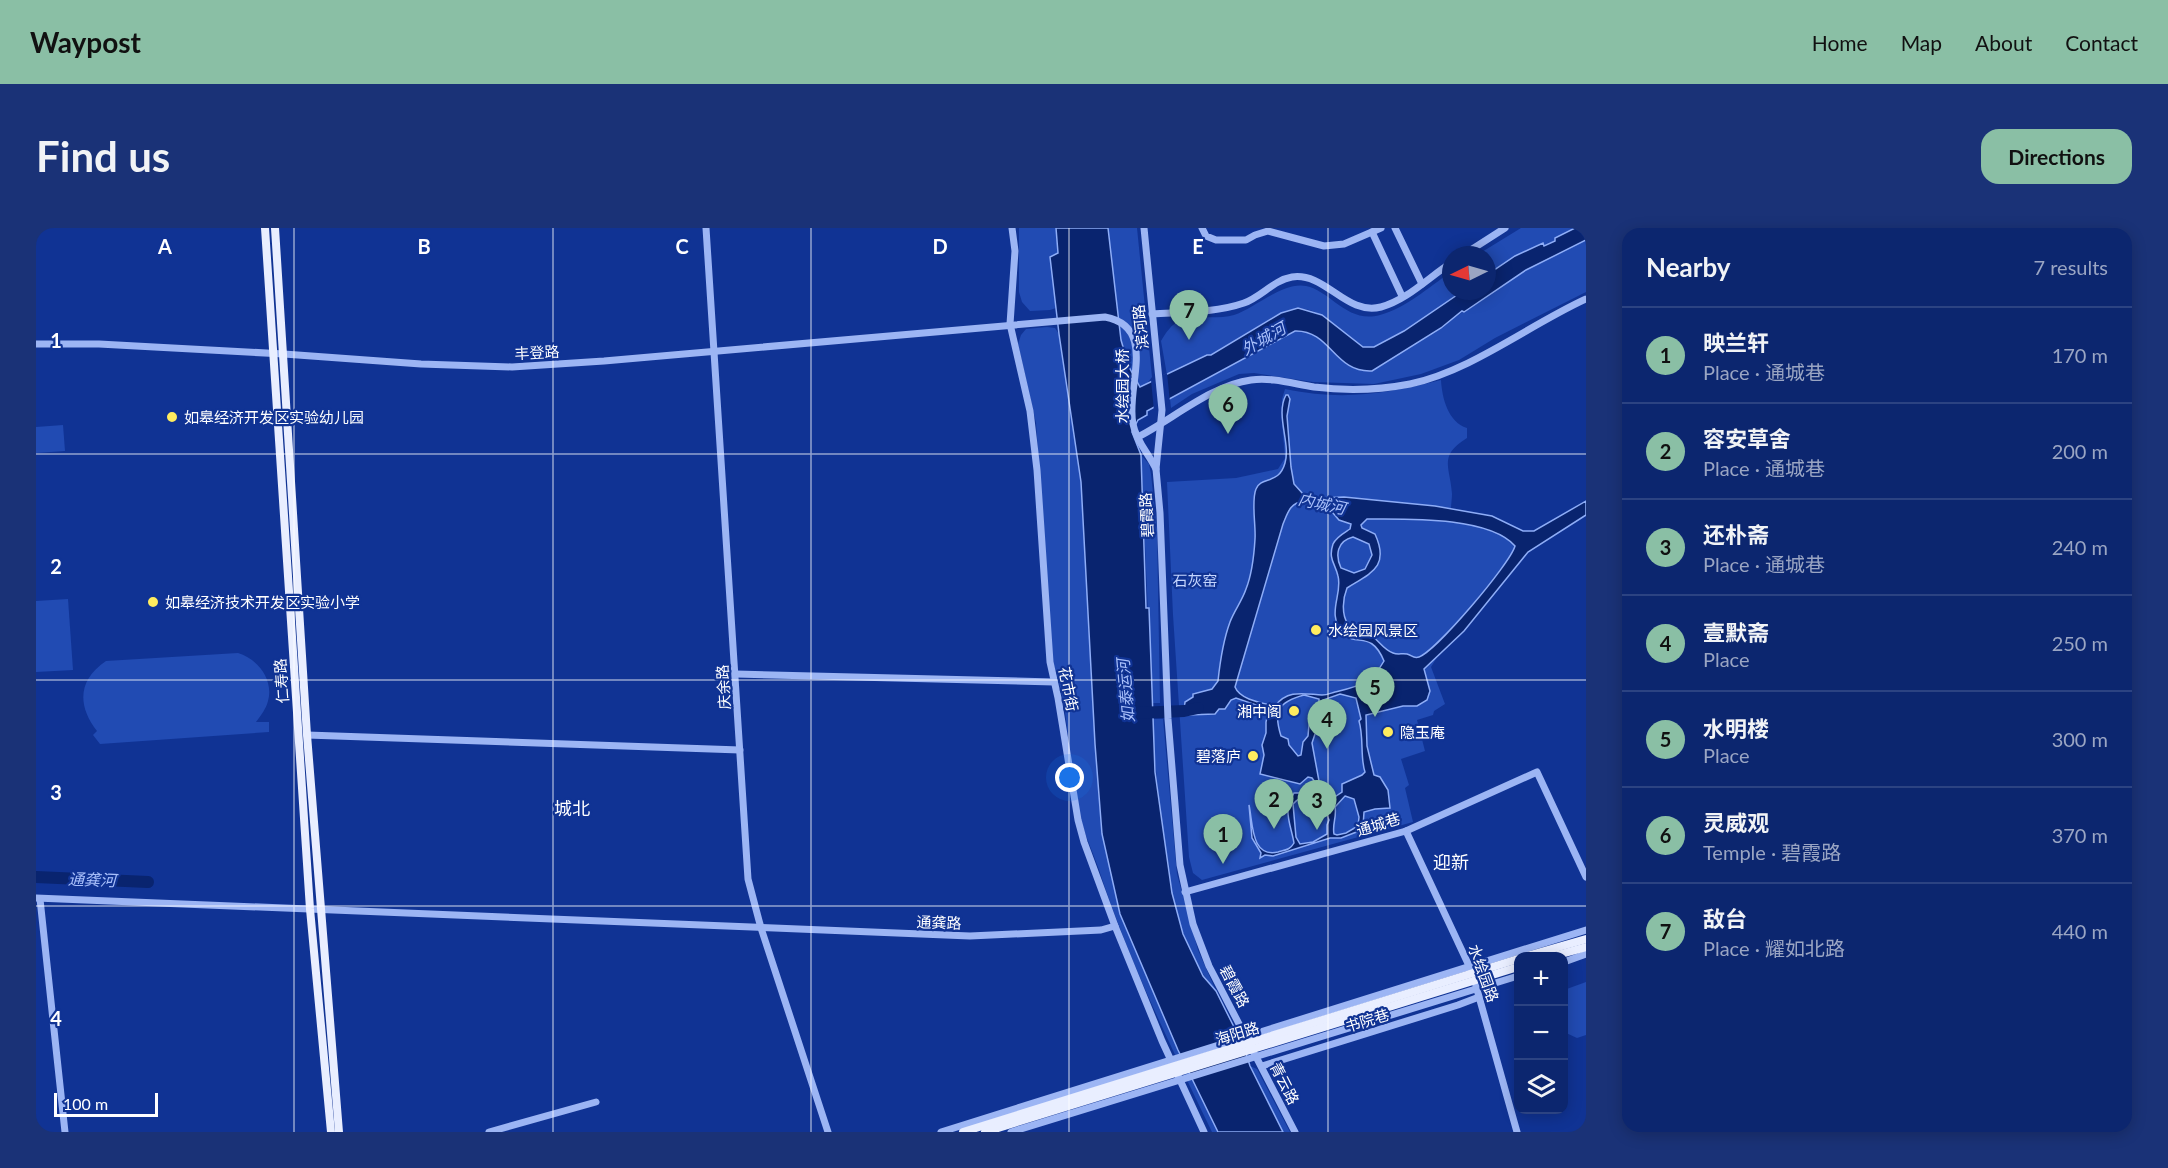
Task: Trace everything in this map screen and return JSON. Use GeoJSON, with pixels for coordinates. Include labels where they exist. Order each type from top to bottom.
{"type":"FeatureCollection","features":[{"type":"Feature","properties":{"kind":"main road","name":"仁寿路"},"geometry":{"type":"LineString","coordinates":[[265,228],[310,909],[331,1132]]}},
{"type":"Feature","properties":{"kind":"main road","name":"仁寿路"},"geometry":{"type":"LineString","coordinates":[[275,228],[307,735],[339,1132]]}},
{"type":"Feature","properties":{"kind":"main road"},"geometry":{"type":"LineString","coordinates":[[1543,952],[1586,939]]}},
{"type":"Feature","properties":{"kind":"main road"},"geometry":{"type":"LineString","coordinates":[[1568,953],[1586,947]]}},
{"type":"Feature","properties":{"kind":"main road","name":"海阳路"},"geometry":{"type":"LineString","coordinates":[[1474,981],[1514,961]]}},
{"type":"Feature","properties":{"kind":"main road","name":"海阳路"},"geometry":{"type":"LineString","coordinates":[[985,1132],[1071,1102],[1311,1028],[1514,969]]}},
{"type":"Feature","properties":{"kind":"main road","name":"海阳路"},"geometry":{"type":"LineString","coordinates":[[963,1132],[1010,1125]]}},
{"type":"Feature","properties":{"kind":"street","name":"庆余路"},"geometry":{"type":"LineString","coordinates":[[706,228],[748,879],[761,928],[828,1132]]}},
{"type":"Feature","properties":{"kind":"street","name":"花市街"},"geometry":{"type":"LineString","coordinates":[[1012,228],[1015,251],[1010,324],[1030,411],[1037,470],[1050,662],[1078,820],[1115,926],[1162,1041],[1204,1132]]}},
{"type":"Feature","properties":{"kind":"street","name":"滨河路"},"geometry":{"type":"LineString","coordinates":[[1144,228],[1162,424]]}},
{"type":"Feature","properties":{"kind":"street"},"geometry":{"type":"LineString","coordinates":[[1202,228],[1206,236],[1216,240],[1246,240],[1268,231],[1324,246],[1344,244],[1381,228]]}},
{"type":"Feature","properties":{"kind":"street"},"geometry":{"type":"LineString","coordinates":[[1395,228],[1422,284]]}},
{"type":"Feature","properties":{"kind":"street"},"geometry":{"type":"LineString","coordinates":[[1476,246],[1505,228]]}},
{"type":"Feature","properties":{"kind":"street"},"geometry":{"type":"LineString","coordinates":[[1372,232],[1402,296]]}},
{"type":"Feature","properties":{"kind":"street"},"geometry":{"type":"LineString","coordinates":[[1152,314],[1227,307],[1244,303],[1281,281],[1293,277],[1317,282],[1360,307],[1383,306],[1422,284],[1442,269]]}},
{"type":"Feature","properties":{"kind":"street"},"geometry":{"type":"LineString","coordinates":[[1156,469],[1136,435],[1162,424],[1207,396],[1233,384],[1252,379],[1269,379],[1349,389],[1412,384],[1461,366],[1531,326],[1586,299]]}},
{"type":"Feature","properties":{"kind":"street","name":"水绘园大桥"},"geometry":{"type":"LineString","coordinates":[[1039,322],[1105,317],[1126,324],[1135,340],[1132,422],[1136,435]]}},
{"type":"Feature","properties":{"kind":"street","name":"丰登路"},"geometry":{"type":"LineString","coordinates":[[36,344],[99,344],[421,364],[512,367],[573,364],[1039,322]]}},
{"type":"Feature","properties":{"kind":"street","name":"碧霞路"},"geometry":{"type":"LineString","coordinates":[[1162,424],[1156,469],[1176,835],[1185,892],[1209,966],[1252,1047]]}},
{"type":"Feature","properties":{"kind":"street"},"geometry":{"type":"LineString","coordinates":[[736,674],[1054,682]]}},
{"type":"Feature","properties":{"kind":"street"},"geometry":{"type":"LineString","coordinates":[[307,735],[740,750]]}},
{"type":"Feature","properties":{"kind":"street","name":"通城巷"},"geometry":{"type":"LineString","coordinates":[[1185,892],[1406,831],[1537,772],[1586,877]]}},
{"type":"Feature","properties":{"kind":"street","name":"水绘园路"},"geometry":{"type":"LineString","coordinates":[[1406,831],[1474,981],[1517,1132]]}},
{"type":"Feature","properties":{"kind":"street"},"geometry":{"type":"LineString","coordinates":[[38,898],[65,1132]]}},
{"type":"Feature","properties":{"kind":"street","name":"通龚路"},"geometry":{"type":"LineString","coordinates":[[38,898],[970,936],[1101,930],[1115,926]]}},
{"type":"Feature","properties":{"kind":"street"},"geometry":{"type":"LineString","coordinates":[[941,1132],[1010,1125],[1071,1102],[1311,1028],[1474,981],[1586,930]]}},
{"type":"Feature","properties":{"kind":"street"},"geometry":{"type":"LineString","coordinates":[[1568,960],[1586,954]]}},
{"type":"Feature","properties":{"kind":"street"},"geometry":{"type":"LineString","coordinates":[[1474,981],[1514,976]]}},
{"type":"Feature","properties":{"kind":"street","name":"书院巷"},"geometry":{"type":"LineString","coordinates":[[1262,1066],[1458,1005],[1474,981]]}},
{"type":"Feature","properties":{"kind":"street","name":"青云路"},"geometry":{"type":"LineString","coordinates":[[1252,1047],[1295,1132]]}},
{"type":"Feature","properties":{"kind":"street"},"geometry":{"type":"LineString","coordinates":[[489,1132],[596,1102]]}},
{"type":"Feature","properties":{"kind":"street"},"geometry":{"type":"LineString","coordinates":[[1581,1132],[1586,1130]]}},
{"type":"Feature","properties":{"kind":"green space"},"geometry":{"type":"Polygon","coordinates":[[[1019,228],[1056,228],[1058,253],[1050,257],[1056,308],[1030,311],[1022,302],[1019,292],[1019,228]]]}},
{"type":"Feature","properties":{"kind":"green space"},"geometry":{"type":"Polygon","coordinates":[[[1108,228],[1137,228],[1152,377],[1145,386],[1139,388],[1130,369],[1119,330],[1108,228]]]}},
{"type":"Feature","properties":{"kind":"green space"},"geometry":{"type":"Polygon","coordinates":[[[1521,228],[1575,228],[1555,238],[1556,240],[1515,256],[1496,269],[1496,246],[1492,246],[1521,228]]]}},
{"type":"Feature","properties":{"kind":"green space"},"geometry":{"type":"Polygon","coordinates":[[[1586,240],[1586,292],[1495,338],[1459,360],[1421,374],[1374,384],[1313,382],[1254,373],[1239,374],[1192,394],[1171,408],[1170,399],[1295,331],[1307,331],[1315,335],[1347,365],[1364,371],[1372,371],[1481,300],[1496,300],[1496,290],[1526,270],[1586,240]]]}},
{"type":"Feature","properties":{"kind":"green space"},"geometry":{"type":"Polygon","coordinates":[[[1442,278],[1442,300],[1450,300],[1402,333],[1378,346],[1369,348],[1353,341],[1317,313],[1305,309],[1293,309],[1282,312],[1200,360],[1167,375],[1161,341],[1177,322],[1193,318],[1234,315],[1288,287],[1306,286],[1315,289],[1349,311],[1368,317],[1390,312],[1442,278]]]}},
{"type":"Feature","properties":{"kind":"green space"},"geometry":{"type":"Polygon","coordinates":[[[1055,328],[1059,334],[1081,482],[1102,834],[1120,914],[1178,1050],[1218,1132],[1212,1132],[1136,968],[1086,835],[1076,797],[1063,700],[1053,663],[1036,423],[1018,344],[1026,329],[1055,328]]]}},
{"type":"Feature","properties":{"kind":"green space","name":"水绘园风景区"},"geometry":{"type":"Polygon","coordinates":[[[1441,380],[1447,408],[1460,425],[1467,428],[1467,438],[1452,450],[1449,456],[1451,509],[1492,516],[1524,550],[1444,646],[1431,667],[1445,704],[1434,711],[1433,715],[1417,720],[1425,751],[1401,759],[1409,785],[1405,788],[1413,822],[1202,880],[1193,873],[1189,857],[1167,482],[1236,478],[1278,469],[1285,458],[1282,399],[1285,389],[1326,395],[1363,394],[1441,380]]]}},
{"type":"Feature","properties":{"kind":"green space"},"geometry":{"type":"Polygon","coordinates":[[[63,425],[65,451],[36,453],[36,427],[63,425]]]}},
{"type":"Feature","properties":{"kind":"green space"},"geometry":{"type":"Polygon","coordinates":[[[1141,455],[1149,464],[1157,530],[1160,703],[1152,703],[1141,455]]]}},
{"type":"Feature","properties":{"kind":"green space"},"geometry":{"type":"Polygon","coordinates":[[[68,599],[73,670],[36,672],[36,601],[68,599]]]}},
{"type":"Feature","properties":{"kind":"green space"},"geometry":{"type":"Polygon","coordinates":[[[238,653],[258,665],[269,685],[268,701],[256,722],[269,722],[269,732],[100,744],[93,735],[97,731],[86,712],[84,693],[90,676],[106,661],[238,653]]]}},
{"type":"Feature","properties":{"kind":"green space"},"geometry":{"type":"Polygon","coordinates":[[[1152,719],[1163,719],[1177,874],[1198,950],[1216,991],[1193,957],[1174,905],[1158,792],[1152,719]]]}},
{"type":"Feature","properties":{"kind":"green space"},"geometry":{"type":"Polygon","coordinates":[[[1586,982],[1586,1035],[1577,1038],[1568,1034],[1568,989],[1586,982]]]}},
{"type":"Feature","properties":{"kind":"green space"},"geometry":{"type":"Polygon","coordinates":[[[1250,1066],[1257,1069],[1290,1132],[1283,1132],[1250,1066]]]}},
{"type":"Feature","properties":{"kind":"water"},"geometry":{"type":"Polygon","coordinates":[[[1056,228],[1108,228],[1121,340],[1129,367],[1140,387],[1211,355],[1281,313],[1298,308],[1322,315],[1363,347],[1374,347],[1404,331],[1450,300],[1482,300],[1372,371],[1359,370],[1349,365],[1317,337],[1295,331],[1147,411],[1147,415],[1138,420],[1132,432],[1141,455],[1155,772],[1172,893],[1183,934],[1203,976],[1216,991],[1283,1132],[1218,1132],[1178,1050],[1120,914],[1102,834],[1081,482],[1050,257],[1058,253],[1056,228]]]}},
{"type":"Feature","properties":{"kind":"water"},"geometry":{"type":"Polygon","coordinates":[[[1575,228],[1586,228],[1586,240],[1526,270],[1496,290],[1496,269],[1515,256],[1543,243],[1544,246],[1555,241],[1555,238],[1575,228]]]}},
{"type":"Feature","properties":{"kind":"water"},"geometry":{"type":"Polygon","coordinates":[[[1288,395],[1290,399],[1287,416],[1291,467],[1294,484],[1304,495],[1435,506],[1492,516],[1523,531],[1534,531],[1586,501],[1586,515],[1528,552],[1464,631],[1424,669],[1430,691],[1427,700],[1417,706],[1403,706],[1366,715],[1367,746],[1374,775],[1380,777],[1388,790],[1390,808],[1364,812],[1363,827],[1341,838],[1330,838],[1260,858],[1261,853],[1252,838],[1249,805],[1258,845],[1269,852],[1285,850],[1294,843],[1288,818],[1290,799],[1294,793],[1315,791],[1315,782],[1308,777],[1300,784],[1260,774],[1268,713],[1265,708],[1236,698],[1231,700],[1225,709],[1219,709],[1215,714],[1187,715],[1184,711],[1185,702],[1193,697],[1193,694],[1212,689],[1218,681],[1228,629],[1251,571],[1255,539],[1256,489],[1258,485],[1279,475],[1285,463],[1283,403],[1288,395]],[[1304,501],[1290,509],[1283,524],[1235,687],[1247,698],[1275,706],[1291,695],[1324,695],[1358,686],[1374,675],[1384,661],[1379,651],[1369,642],[1349,638],[1344,634],[1338,627],[1336,619],[1339,583],[1332,549],[1334,542],[1350,529],[1351,524],[1339,520],[1327,506],[1304,501]],[[1367,519],[1361,525],[1362,528],[1375,534],[1379,545],[1379,562],[1370,573],[1347,588],[1344,596],[1344,616],[1350,627],[1372,636],[1390,652],[1407,654],[1415,658],[1428,651],[1456,624],[1500,570],[1515,546],[1503,536],[1486,529],[1445,521],[1367,519]],[[1353,537],[1341,545],[1338,558],[1341,568],[1354,573],[1365,569],[1372,555],[1369,544],[1353,537]],[[1340,694],[1323,700],[1312,743],[1321,792],[1333,798],[1342,792],[1342,784],[1365,772],[1359,721],[1361,719],[1356,698],[1340,694]],[[1304,695],[1283,704],[1278,714],[1279,727],[1281,736],[1288,739],[1289,745],[1298,756],[1301,755],[1303,742],[1308,736],[1310,714],[1319,703],[1319,699],[1304,695]],[[1317,796],[1301,798],[1293,804],[1296,837],[1300,844],[1313,842],[1327,834],[1329,820],[1321,799],[1317,796]],[[1345,796],[1335,807],[1334,834],[1346,833],[1358,826],[1359,817],[1354,799],[1345,796]]]}},
{"type":"Feature","properties":{"kind":"pier"},"geometry":{"type":"Polygon","coordinates":[[[1167,373],[1170,402],[1154,411],[1151,380],[1167,373]]]}},
{"type":"Feature","properties":{"kind":"waterway","name":"内城河"},"geometry":{"type":"LineString","coordinates":[[1138,713],[1184,711],[1198,708]]}},
{"type":"Feature","properties":{"kind":"waterway","name":"通龚河"},"geometry":{"type":"LineString","coordinates":[[36,877],[148,882]]}},
{"type":"Feature","properties":{"kind":"place","name":"敌台"},"geometry":{"type":"Point","coordinates":[1189,340]}},
{"type":"Feature","properties":{"kind":"place","name":"如皋经济开发区实验幼儿园"},"geometry":{"type":"Point","coordinates":[172,417]}},
{"type":"Feature","properties":{"kind":"place","name":"灵威观"},"geometry":{"type":"Point","coordinates":[1228,434]}},
{"type":"Feature","properties":{"kind":"place","name":"如皋经济技术开发区实验小学"},"geometry":{"type":"Point","coordinates":[153,602]}},
{"type":"Feature","properties":{"kind":"place","name":"水绘园风景区"},"geometry":{"type":"Point","coordinates":[1316,630]}},
{"type":"Feature","properties":{"kind":"place","name":"湘中阁"},"geometry":{"type":"Point","coordinates":[1294,711]}},
{"type":"Feature","properties":{"kind":"place","name":"水明楼"},"geometry":{"type":"Point","coordinates":[1375,717]}},
{"type":"Feature","properties":{"kind":"place","name":"隐玉庵"},"geometry":{"type":"Point","coordinates":[1388,732]}},
{"type":"Feature","properties":{"kind":"place","name":"壹默斋"},"geometry":{"type":"Point","coordinates":[1327,749]}},
{"type":"Feature","properties":{"kind":"place","name":"碧落庐"},"geometry":{"type":"Point","coordinates":[1253,756]}},
{"type":"Feature","properties":{"kind":"place","name":"容安草舍"},"geometry":{"type":"Point","coordinates":[1274,829]}},
{"type":"Feature","properties":{"kind":"place","name":"还朴斋"},"geometry":{"type":"Point","coordinates":[1317,830]}},
{"type":"Feature","properties":{"kind":"place","name":"映兰轩"},"geometry":{"type":"Point","coordinates":[1223,864]}},
{"type":"Feature","properties":{"kind":"district","name":"城北"},"geometry":{"type":"Point","coordinates":[572,808]}},
{"type":"Feature","properties":{"kind":"district","name":"迎新"},"geometry":{"type":"Point","coordinates":[1451,862]}},
{"type":"Feature","properties":{"kind":"water label","name":"外城河"},"geometry":{"type":"Point","coordinates":[1263,338]}},
{"type":"Feature","properties":{"kind":"water label","name":"如泰运河"},"geometry":{"type":"Point","coordinates":[1125,691]}},
{"type":"Feature","properties":{"kind":"park label","name":"石灰窑"},"geometry":{"type":"Point","coordinates":[1195,580]}}]}
